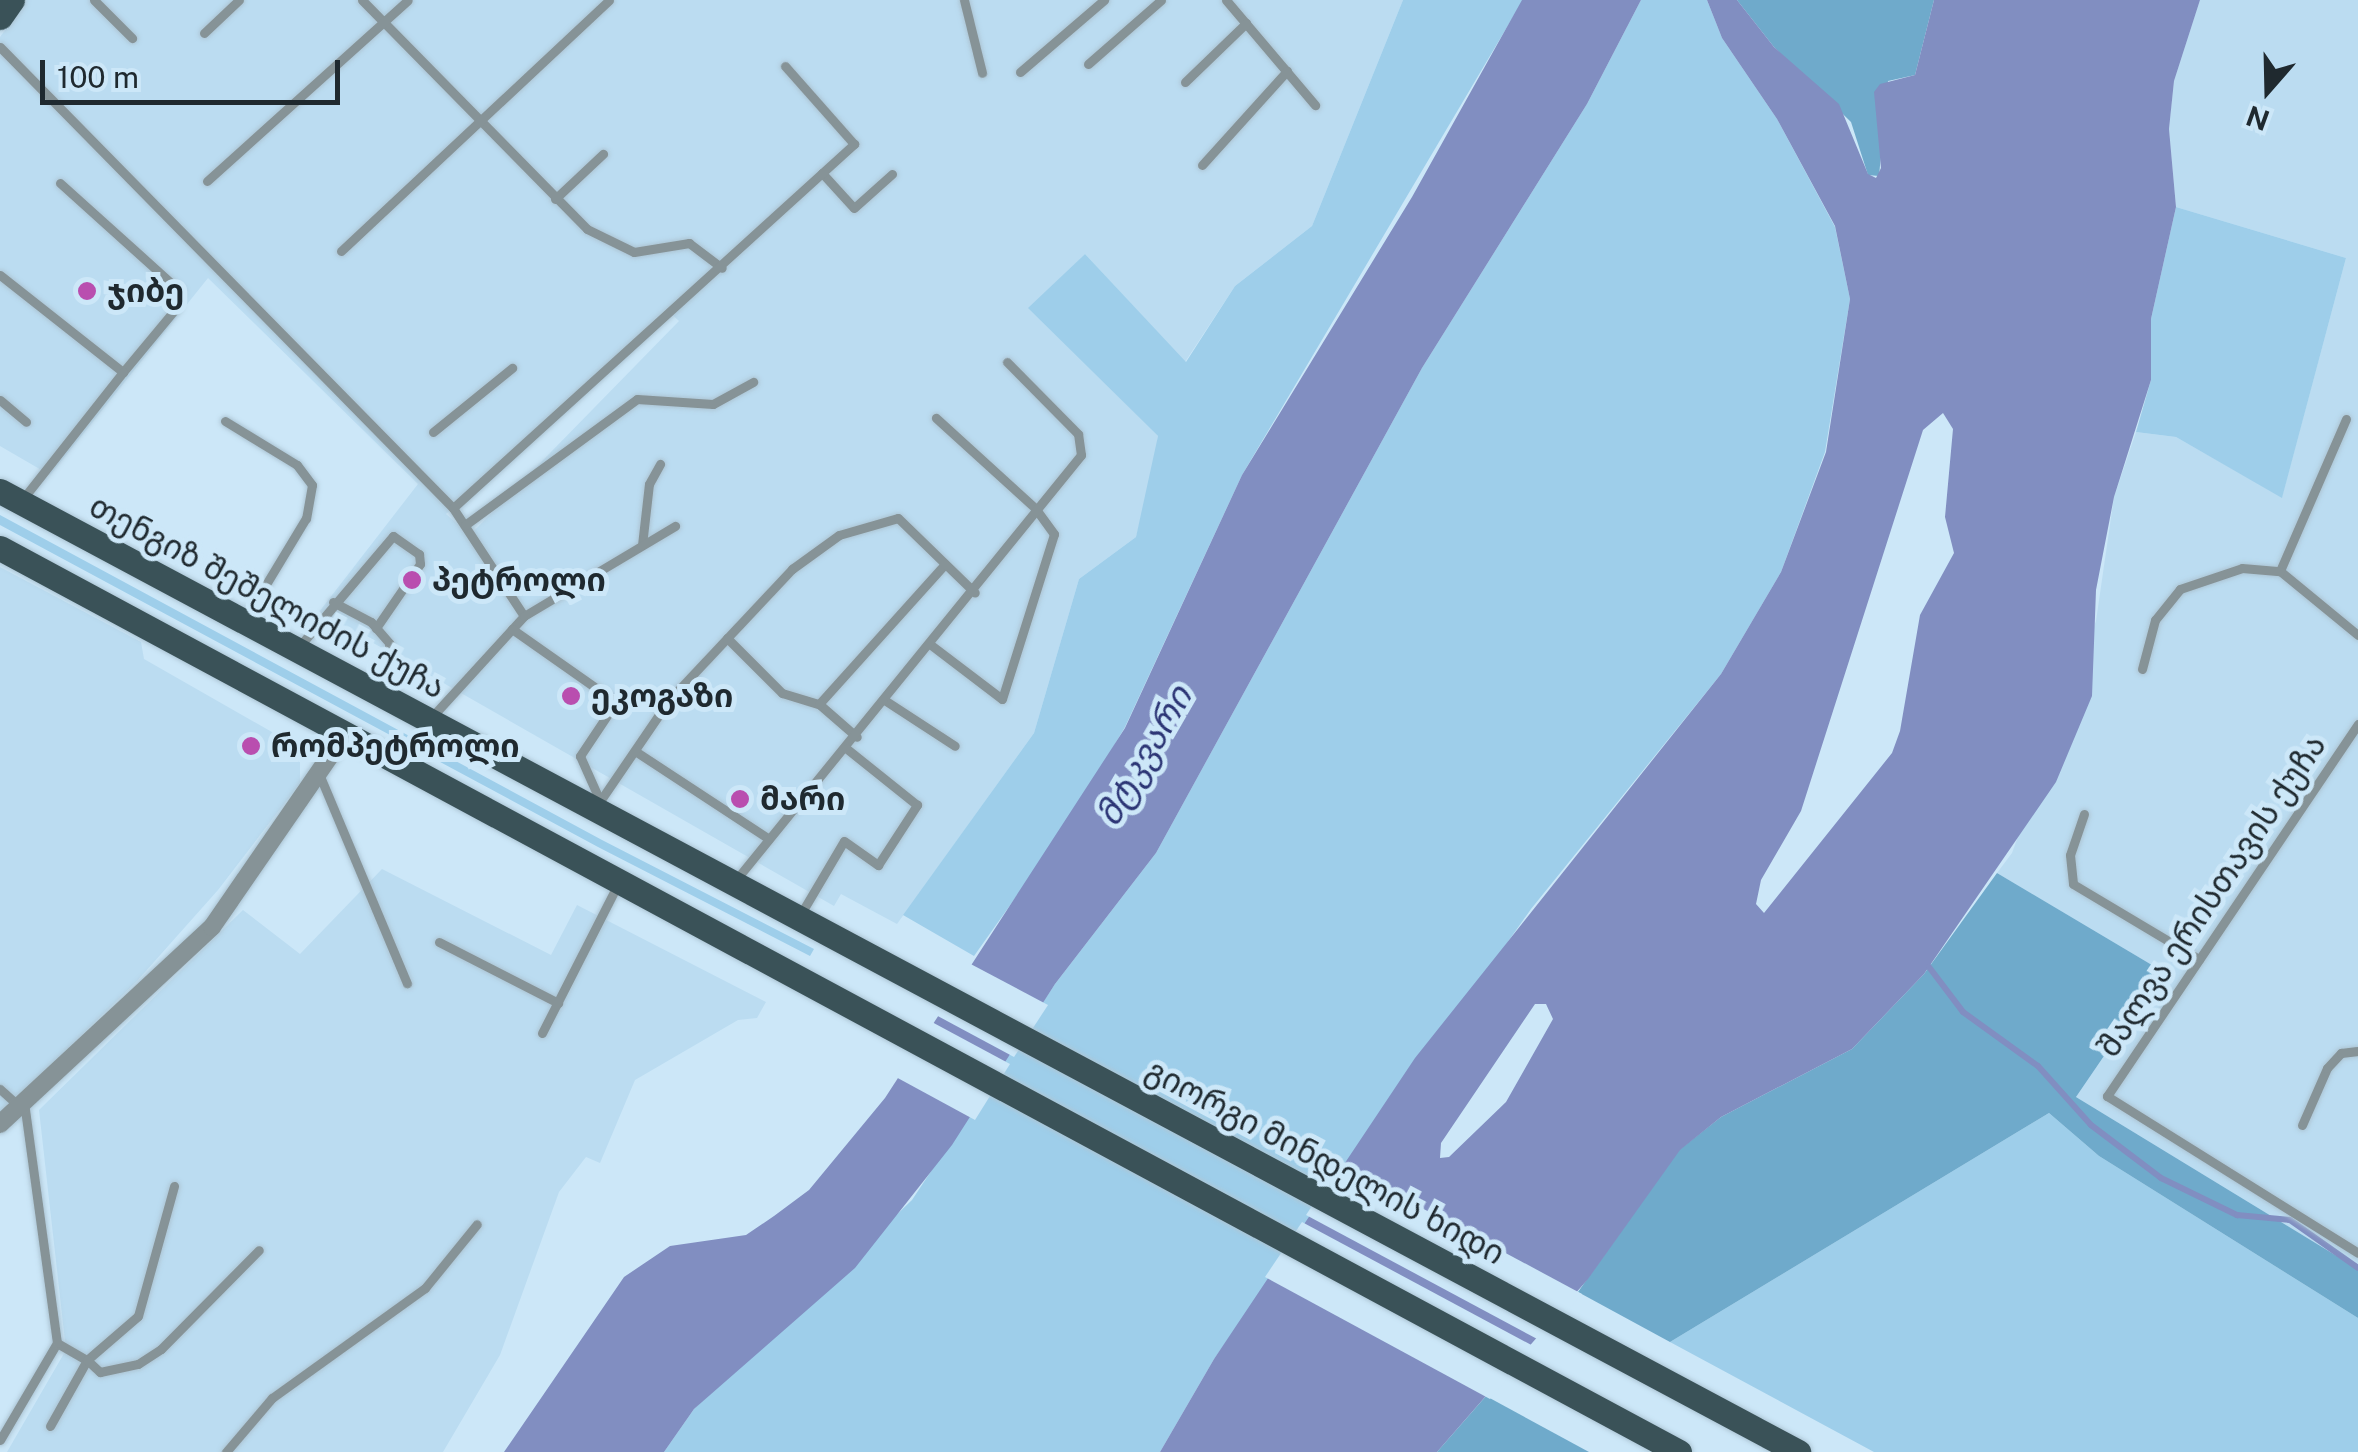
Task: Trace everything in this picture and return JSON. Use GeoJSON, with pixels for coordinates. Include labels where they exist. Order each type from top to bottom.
{"type":"FeatureCollection","features":[{"type":"Feature","properties":{"kind":"main road"},"geometry":{"type":"LineString","coordinates":[[0,17],[12,0]]}},
{"type":"Feature","properties":{"kind":"main road","name":"თენგიზ შეშელიძის ქუჩა"},"geometry":{"type":"LineString","coordinates":[[10,497],[394,702],[597,805],[810,924]]}},
{"type":"Feature","properties":{"kind":"main road"},"geometry":{"type":"LineString","coordinates":[[0,548],[1679,1452]]}},
{"type":"Feature","properties":{"kind":"main road","name":"გიორგი მინდელის ხიდი"},"geometry":{"type":"LineString","coordinates":[[810,924],[1798,1452]]}},
{"type":"Feature","properties":{"kind":"street"},"geometry":{"type":"LineString","coordinates":[[0,1124],[212,927],[345,734]]}},
{"type":"Feature","properties":{"kind":"lane"},"geometry":{"type":"LineString","coordinates":[[94,0],[132,38]]}},
{"type":"Feature","properties":{"kind":"lane"},"geometry":{"type":"LineString","coordinates":[[204,33],[239,0]]}},
{"type":"Feature","properties":{"kind":"lane"},"geometry":{"type":"LineString","coordinates":[[362,0],[555,199],[621,249],[646,252],[689,243],[722,268]]}},
{"type":"Feature","properties":{"kind":"lane"},"geometry":{"type":"LineString","coordinates":[[207,181],[408,0]]}},
{"type":"Feature","properties":{"kind":"lane"},"geometry":{"type":"LineString","coordinates":[[341,251],[609,0]]}},
{"type":"Feature","properties":{"kind":"lane"},"geometry":{"type":"LineString","coordinates":[[978,0],[966,5],[982,74]]}},
{"type":"Feature","properties":{"kind":"lane"},"geometry":{"type":"LineString","coordinates":[[1020,72],[1104,0]]}},
{"type":"Feature","properties":{"kind":"lane"},"geometry":{"type":"LineString","coordinates":[[1088,64],[1160,0]]}},
{"type":"Feature","properties":{"kind":"lane"},"geometry":{"type":"LineString","coordinates":[[1226,0],[1315,105]]}},
{"type":"Feature","properties":{"kind":"lane"},"geometry":{"type":"LineString","coordinates":[[1185,82],[1246,23]]}},
{"type":"Feature","properties":{"kind":"lane"},"geometry":{"type":"LineString","coordinates":[[0,47],[453,508],[524,616]]}},
{"type":"Feature","properties":{"kind":"lane"},"geometry":{"type":"LineString","coordinates":[[453,508],[722,268],[854,144],[785,66]]}},
{"type":"Feature","properties":{"kind":"lane"},"geometry":{"type":"LineString","coordinates":[[1202,165],[1286,71]]}},
{"type":"Feature","properties":{"kind":"lane"},"geometry":{"type":"LineString","coordinates":[[555,199],[603,154]]}},
{"type":"Feature","properties":{"kind":"lane"},"geometry":{"type":"LineString","coordinates":[[822,173],[854,208],[892,174]]}},
{"type":"Feature","properties":{"kind":"lane"},"geometry":{"type":"LineString","coordinates":[[10,497],[177,308],[180,291],[60,183]]}},
{"type":"Feature","properties":{"kind":"lane"},"geometry":{"type":"LineString","coordinates":[[0,275],[124,372]]}},
{"type":"Feature","properties":{"kind":"lane"},"geometry":{"type":"LineString","coordinates":[[733,884],[974,593],[1084,446],[1007,362]]}},
{"type":"Feature","properties":{"kind":"lane"},"geometry":{"type":"LineString","coordinates":[[433,432],[512,368]]}},
{"type":"Feature","properties":{"kind":"lane"},"geometry":{"type":"LineString","coordinates":[[465,526],[637,399],[712,404],[753,382]]}},
{"type":"Feature","properties":{"kind":"lane"},"geometry":{"type":"LineString","coordinates":[[0,400],[26,422]]}},
{"type":"Feature","properties":{"kind":"lane"},"geometry":{"type":"LineString","coordinates":[[931,646],[1002,698],[1054,534],[1036,508],[936,418]]}},
{"type":"Feature","properties":{"kind":"lane"},"geometry":{"type":"LineString","coordinates":[[2280,570],[2346,419]]}},
{"type":"Feature","properties":{"kind":"lane"},"geometry":{"type":"LineString","coordinates":[[226,421],[297,464],[312,485],[306,518],[243,621]]}},
{"type":"Feature","properties":{"kind":"lane"},"geometry":{"type":"LineString","coordinates":[[642,545],[649,484],[660,464]]}},
{"type":"Feature","properties":{"kind":"lane"},"geometry":{"type":"LineString","coordinates":[[597,805],[669,700],[792,569],[839,535],[898,518],[974,593]]}},
{"type":"Feature","properties":{"kind":"lane"},"geometry":{"type":"LineString","coordinates":[[429,720],[524,616],[675,526]]}},
{"type":"Feature","properties":{"kind":"lane"},"geometry":{"type":"LineString","coordinates":[[297,650],[384,540],[398,538],[419,554],[420,564],[376,628]]}},
{"type":"Feature","properties":{"kind":"lane"},"geometry":{"type":"LineString","coordinates":[[818,704],[946,564]]}},
{"type":"Feature","properties":{"kind":"lane"},"geometry":{"type":"LineString","coordinates":[[2142,669],[2155,620],[2180,589],[2242,568],[2280,570],[2358,635]]}},
{"type":"Feature","properties":{"kind":"lane"},"geometry":{"type":"LineString","coordinates":[[333,602],[376,628],[396,668],[394,702]]}},
{"type":"Feature","properties":{"kind":"lane"},"geometry":{"type":"LineString","coordinates":[[512,629],[616,702],[580,756],[597,805]]}},
{"type":"Feature","properties":{"kind":"lane"},"geometry":{"type":"LineString","coordinates":[[727,638],[782,693],[818,704],[857,737]]}},
{"type":"Feature","properties":{"kind":"lane"},"geometry":{"type":"LineString","coordinates":[[886,701],[956,746]]}},
{"type":"Feature","properties":{"kind":"lane","name":"შალვა ერისთავის ქუჩა"},"geometry":{"type":"LineString","coordinates":[[2358,724],[2107,1096],[2358,1253]]}},
{"type":"Feature","properties":{"kind":"lane"},"geometry":{"type":"LineString","coordinates":[[810,924],[844,841],[878,865],[917,805],[847,748]]}},
{"type":"Feature","properties":{"kind":"lane"},"geometry":{"type":"LineString","coordinates":[[635,750],[768,839]]}},
{"type":"Feature","properties":{"kind":"lane"},"geometry":{"type":"LineString","coordinates":[[319,774],[407,983]]}},
{"type":"Feature","properties":{"kind":"lane"},"geometry":{"type":"LineString","coordinates":[[2084,814],[2070,854],[2074,884],[2199,959]]}},
{"type":"Feature","properties":{"kind":"lane"},"geometry":{"type":"LineString","coordinates":[[542,1034],[619,882]]}},
{"type":"Feature","properties":{"kind":"lane"},"geometry":{"type":"LineString","coordinates":[[439,942],[558,1002]]}},
{"type":"Feature","properties":{"kind":"lane"},"geometry":{"type":"LineString","coordinates":[[2302,1125],[2327,1068],[2341,1053],[2358,1051]]}},
{"type":"Feature","properties":{"kind":"lane"},"geometry":{"type":"LineString","coordinates":[[0,1089],[21,1103],[57,1343],[0,1440]]}},
{"type":"Feature","properties":{"kind":"lane"},"geometry":{"type":"LineString","coordinates":[[50,1426],[87,1360],[146,1303],[174,1186]]}},
{"type":"Feature","properties":{"kind":"lane"},"geometry":{"type":"LineString","coordinates":[[226,1452],[272,1398],[425,1288],[477,1224]]}},
{"type":"Feature","properties":{"kind":"lane"},"geometry":{"type":"LineString","coordinates":[[57,1343],[100,1372],[138,1364],[161,1349],[259,1250]]}},
{"type":"Feature","properties":{"kind":"shaded area"},"geometry":{"type":"Polygon","coordinates":[[[27,0],[1403,0],[1312,226],[1235,286],[1185,362],[1085,254],[1029,308],[1158,436],[1153,473],[1136,537],[1079,579],[1034,733],[897,924],[841,894],[834,906],[319,612],[418,484],[208,278],[50,475],[0,446],[0,37],[27,0]],[[666,309],[446,514],[470,535],[679,321],[666,309]]]}},
{"type":"Feature","properties":{"kind":"shaded area"},"geometry":{"type":"Polygon","coordinates":[[[1403,0],[1523,0],[1242,475],[1125,727],[1067,825],[974,956],[903,915],[1034,733],[1079,579],[1136,537],[1158,436],[1028,308],[1085,254],[1186,362],[1235,286],[1312,226],[1403,0]]]}},
{"type":"Feature","properties":{"kind":"shaded area"},"geometry":{"type":"Polygon","coordinates":[[[1641,0],[1707,0],[1722,38],[1777,119],[1835,227],[1850,299],[1825,452],[1781,572],[1721,674],[1531,909],[1214,1359],[1160,1452],[664,1452],[694,1409],[912,1200],[1055,984],[1156,853],[1422,368],[1587,104],[1641,0]]]}},
{"type":"Feature","properties":{"kind":"shaded area"},"geometry":{"type":"Polygon","coordinates":[[[1737,0],[1934,0],[1915,75],[1888,81],[1879,176],[1868,175],[1851,122],[1774,47],[1737,0]]]}},
{"type":"Feature","properties":{"kind":"shaded area"},"geometry":{"type":"Polygon","coordinates":[[[2200,0],[2358,0],[2358,1269],[2076,1097],[2162,971],[1997,873],[2012,853],[2096,621],[2114,497],[2136,432],[2176,437],[2282,497],[2346,258],[2176,207],[2169,129],[2174,81],[2200,0]]]}},
{"type":"Feature","properties":{"kind":"shaded area"},"geometry":{"type":"Polygon","coordinates":[[[2176,207],[2346,258],[2282,498],[2176,437],[2136,432],[2151,380],[2151,319],[2176,207]]]}},
{"type":"Feature","properties":{"kind":"shaded area"},"geometry":{"type":"Polygon","coordinates":[[[0,515],[602,840],[814,949],[810,956],[598,847],[0,525],[0,515]]]}},
{"type":"Feature","properties":{"kind":"shaded area"},"geometry":{"type":"Polygon","coordinates":[[[0,567],[141,642],[144,659],[300,748],[300,783],[218,890],[137,981],[0,1114],[0,567]]]}},
{"type":"Feature","properties":{"kind":"shaded area"},"geometry":{"type":"Polygon","coordinates":[[[382,869],[551,955],[577,905],[766,1002],[757,1018],[738,1020],[635,1080],[600,1163],[586,1157],[559,1192],[500,1355],[443,1452],[7,1452],[66,1350],[39,1110],[243,910],[300,954],[382,869]]]}},
{"type":"Feature","properties":{"kind":"shaded area"},"geometry":{"type":"Polygon","coordinates":[[[1997,873],[2162,971],[2076,1097],[2358,1269],[2358,1318],[2099,1156],[2049,1113],[1670,1342],[1578,1292],[1679,1150],[1721,1117],[1852,1049],[1924,974],[1997,873]]]}},
{"type":"Feature","properties":{"kind":"shaded area"},"geometry":{"type":"Polygon","coordinates":[[[2049,1113],[2099,1156],[2358,1318],[2358,1452],[1874,1452],[1670,1342],[2049,1113]]]}},
{"type":"Feature","properties":{"kind":"shaded area"},"geometry":{"type":"Polygon","coordinates":[[[1486,1396],[1589,1452],[1437,1452],[1486,1396]]]}},
{"type":"Feature","properties":{"kind":"water","name":"მტკვარი"},"geometry":{"type":"Polygon","coordinates":[[[1522,0],[1641,0],[1587,104],[1422,368],[1156,853],[1055,984],[952,1145],[855,1268],[694,1409],[664,1452],[504,1452],[624,1277],[670,1246],[746,1235],[774,1216],[809,1190],[885,1098],[1125,728],[1242,475],[1412,197],[1522,0]]]}},
{"type":"Feature","properties":{"kind":"water"},"geometry":{"type":"Polygon","coordinates":[[[1707,0],[1737,0],[1774,47],[1839,104],[1868,174],[1876,178],[1881,168],[1874,92],[1880,84],[1915,75],[1934,0],[2200,0],[2174,81],[2169,129],[2176,207],[2151,319],[2151,380],[2114,497],[2096,590],[2092,696],[2056,782],[1924,974],[1852,1049],[1721,1117],[1680,1150],[1588,1279],[1437,1452],[1160,1452],[1214,1359],[1415,1058],[1721,674],[1781,572],[1826,452],[1850,299],[1835,226],[1777,119],[1722,38],[1707,0]],[[1943,413],[1923,430],[1801,811],[1761,880],[1756,904],[1764,913],[1892,753],[1900,731],[1920,615],[1954,553],[1945,517],[1953,429],[1943,413]],[[1535,1004],[1441,1143],[1440,1158],[1449,1157],[1506,1102],[1553,1019],[1546,1004],[1535,1004]]]}},
{"type":"Feature","properties":{"kind":"pier"},"geometry":{"type":"Polygon","coordinates":[[[965,961],[1048,1005],[1014,1057],[934,1014],[965,961]]]}},
{"type":"Feature","properties":{"kind":"pier"},"geometry":{"type":"Polygon","coordinates":[[[930,1021],[1010,1064],[975,1120],[894,1076],[930,1021]]]}},
{"type":"Feature","properties":{"kind":"pier"},"geometry":{"type":"Polygon","coordinates":[[[1340,1164],[1582,1294],[1541,1341],[1306,1215],[1340,1164]]]}},
{"type":"Feature","properties":{"kind":"pier"},"geometry":{"type":"Polygon","coordinates":[[[1302,1222],[1535,1347],[1490,1399],[1265,1277],[1302,1222]]]}},
{"type":"Feature","properties":{"kind":"waterway"},"geometry":{"type":"LineString","coordinates":[[1929,967],[1963,1012],[2038,1066],[2091,1125],[2161,1178],[2237,1215],[2290,1220],[2358,1268]]}},
{"type":"Feature","properties":{"kind":"place","name":"ჯიბე"},"geometry":{"type":"Point","coordinates":[87,291]}},
{"type":"Feature","properties":{"kind":"place","name":"პეტროლი"},"geometry":{"type":"Point","coordinates":[412,580]}},
{"type":"Feature","properties":{"kind":"place","name":"ეკოგაზი"},"geometry":{"type":"Point","coordinates":[571,696]}},
{"type":"Feature","properties":{"kind":"place","name":"რომპეტროლი"},"geometry":{"type":"Point","coordinates":[251,746]}},
{"type":"Feature","properties":{"kind":"place","name":"მარი"},"geometry":{"type":"Point","coordinates":[740,799]}}]}
